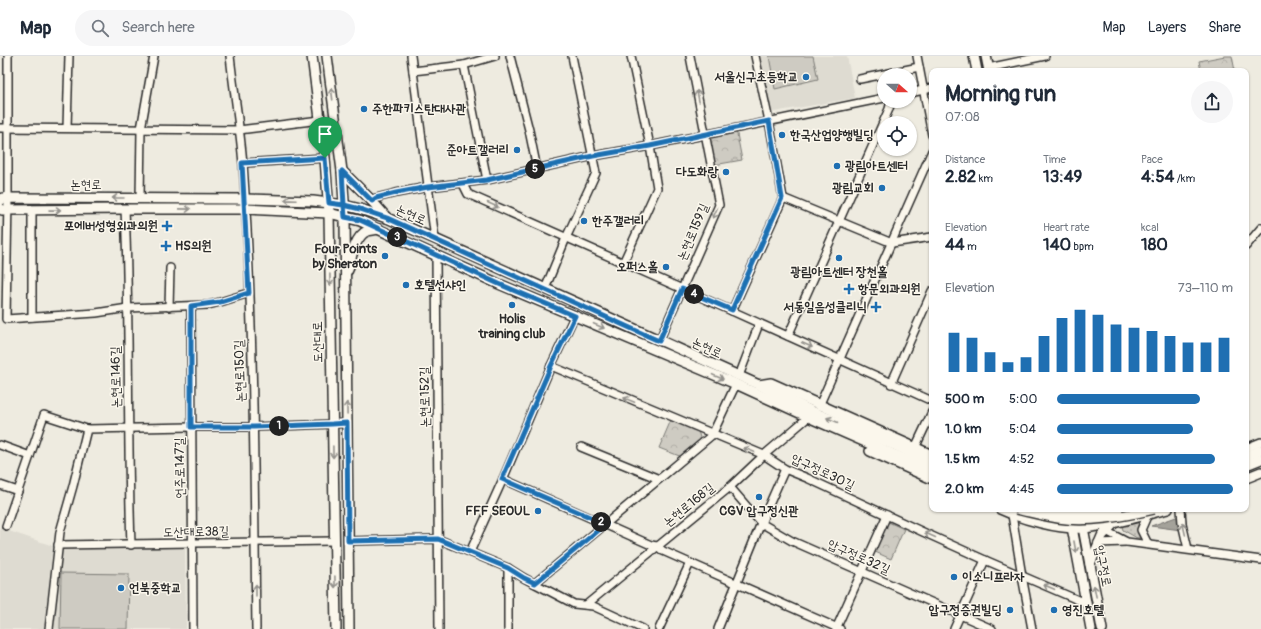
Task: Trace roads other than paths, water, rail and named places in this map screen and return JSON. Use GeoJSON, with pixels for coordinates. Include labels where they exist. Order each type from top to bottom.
{"type":"FeatureCollection","features":[{"type":"Feature","properties":{"kind":"main road","name":"도산대로"},"geometry":{"type":"LineString","coordinates":[[312,56],[329,203],[336,629]]}},
{"type":"Feature","properties":{"kind":"main road"},"geometry":{"type":"LineString","coordinates":[[327,56],[342,171],[345,217],[349,629]]}},
{"type":"Feature","properties":{"kind":"main road"},"geometry":{"type":"LineString","coordinates":[[974,56],[976,68]]}},
{"type":"Feature","properties":{"kind":"main road"},"geometry":{"type":"LineString","coordinates":[[986,56],[987,68]]}},
{"type":"Feature","properties":{"kind":"main road"},"geometry":{"type":"LineString","coordinates":[[342,171],[387,218]]}},
{"type":"Feature","properties":{"kind":"main road","name":"논현로"},"geometry":{"type":"LineString","coordinates":[[4,200],[140,198],[245,199],[329,203],[360,209],[387,218],[435,239],[659,341],[757,389],[894,445],[929,462]]}},
{"type":"Feature","properties":{"kind":"main road","name":"논현로"},"geometry":{"type":"LineString","coordinates":[[4,209],[246,209],[329,213],[360,220],[506,287],[737,380]]}},
{"type":"Feature","properties":{"kind":"main road"},"geometry":{"type":"LineString","coordinates":[[345,279],[356,243],[363,233],[380,229]]}},
{"type":"Feature","properties":{"kind":"main road","name":"논현로"},"geometry":{"type":"LineString","coordinates":[[757,389],[771,383],[819,406],[929,454]]}},
{"type":"Feature","properties":{"kind":"main road","name":"논현로"},"geometry":{"type":"LineString","coordinates":[[757,389],[762,400],[929,478]]}},
{"type":"Feature","properties":{"kind":"main road","name":"논현로"},"geometry":{"type":"LineString","coordinates":[[769,394],[815,420],[929,471]]}},
{"type":"Feature","properties":{"kind":"main road"},"geometry":{"type":"LineString","coordinates":[[1249,455],[1261,450]]}},
{"type":"Feature","properties":{"kind":"main road"},"geometry":{"type":"LineString","coordinates":[[1249,464],[1261,459]]}},
{"type":"Feature","properties":{"kind":"main road"},"geometry":{"type":"LineString","coordinates":[[1249,472],[1261,467]]}},
{"type":"Feature","properties":{"kind":"main road"},"geometry":{"type":"LineString","coordinates":[[1249,477],[1261,472]]}},
{"type":"Feature","properties":{"kind":"main road"},"geometry":{"type":"LineString","coordinates":[[1011,512],[1052,525],[1072,528],[1083,528],[1131,520],[1151,512]]}},
{"type":"Feature","properties":{"kind":"main road"},"geometry":{"type":"LineString","coordinates":[[1014,512],[1060,519],[1087,520],[1151,512]]}},
{"type":"Feature","properties":{"kind":"main road","name":"압구정로"},"geometry":{"type":"LineString","coordinates":[[1069,512],[1091,629]]}},
{"type":"Feature","properties":{"kind":"main road"},"geometry":{"type":"LineString","coordinates":[[1072,512],[1094,512]]}},
{"type":"Feature","properties":{"kind":"main road","name":"압구정로"},"geometry":{"type":"LineString","coordinates":[[1079,512],[1102,629]]}},
{"type":"Feature","properties":{"kind":"main road"},"geometry":{"type":"LineString","coordinates":[[1090,564],[1098,543],[1106,531],[1114,523]]}},
{"type":"Feature","properties":{"kind":"street"},"geometry":{"type":"LineString","coordinates":[[67,128],[69,56]]}},
{"type":"Feature","properties":{"kind":"street"},"geometry":{"type":"LineString","coordinates":[[140,198],[141,129],[154,56]]}},
{"type":"Feature","properties":{"kind":"street","name":"논현로150길"},"geometry":{"type":"LineString","coordinates":[[230,56],[239,130],[246,209],[254,427],[256,629]]}},
{"type":"Feature","properties":{"kind":"street"},"geometry":{"type":"LineString","coordinates":[[411,56],[435,239]]}},
{"type":"Feature","properties":{"kind":"street"},"geometry":{"type":"LineString","coordinates":[[414,71],[464,65],[495,56]]}},
{"type":"Feature","properties":{"kind":"street"},"geometry":{"type":"LineString","coordinates":[[510,56],[529,130],[537,169]]}},
{"type":"Feature","properties":{"kind":"street"},"geometry":{"type":"LineString","coordinates":[[545,289],[566,238],[596,173],[572,56]]}},
{"type":"Feature","properties":{"kind":"street"},"geometry":{"type":"LineString","coordinates":[[623,263],[657,188],[650,146],[631,56]]}},
{"type":"Feature","properties":{"kind":"street","name":"논현로159길"},"geometry":{"type":"LineString","coordinates":[[659,341],[719,205],[690,56]]}},
{"type":"Feature","properties":{"kind":"street"},"geometry":{"type":"LineString","coordinates":[[732,310],[782,198],[769,121],[755,56]]}},
{"type":"Feature","properties":{"kind":"street"},"geometry":{"type":"LineString","coordinates":[[917,56],[929,118]]}},
{"type":"Feature","properties":{"kind":"street"},"geometry":{"type":"LineString","coordinates":[[995,68],[1045,56]]}},
{"type":"Feature","properties":{"kind":"street"},"geometry":{"type":"LineString","coordinates":[[0,61],[8,59],[4,128],[6,319],[96,313],[128,308],[191,306],[220,302],[249,293]]}},
{"type":"Feature","properties":{"kind":"street"},"geometry":{"type":"LineString","coordinates":[[464,65],[487,180]]}},
{"type":"Feature","properties":{"kind":"street"},"geometry":{"type":"LineString","coordinates":[[860,78],[919,68]]}},
{"type":"Feature","properties":{"kind":"street"},"geometry":{"type":"LineString","coordinates":[[917,92],[929,89]]}},
{"type":"Feature","properties":{"kind":"street"},"geometry":{"type":"LineString","coordinates":[[372,201],[376,198],[396,193],[428,187],[487,180],[593,156],[650,146],[877,99]]}},
{"type":"Feature","properties":{"kind":"street"},"geometry":{"type":"LineString","coordinates":[[788,336],[889,108]]}},
{"type":"Feature","properties":{"kind":"street"},"geometry":{"type":"LineString","coordinates":[[4,128],[239,130],[320,120]]}},
{"type":"Feature","properties":{"kind":"street"},"geometry":{"type":"LineString","coordinates":[[242,163],[325,158]]}},
{"type":"Feature","properties":{"kind":"street"},"geometry":{"type":"LineString","coordinates":[[819,406],[929,158]]}},
{"type":"Feature","properties":{"kind":"street"},"geometry":{"type":"LineString","coordinates":[[463,184],[468,194],[732,310],[759,324],[929,400]]}},
{"type":"Feature","properties":{"kind":"street"},"geometry":{"type":"LineString","coordinates":[[782,198],[892,243],[929,237]]}},
{"type":"Feature","properties":{"kind":"street","name":"논현로146길"},"geometry":{"type":"LineString","coordinates":[[125,209],[128,308],[129,486],[131,545]]}},
{"type":"Feature","properties":{"kind":"street"},"geometry":{"type":"LineString","coordinates":[[32,210],[32,317]]}},
{"type":"Feature","properties":{"kind":"street"},"geometry":{"type":"LineString","coordinates":[[1249,242],[1261,228]]}},
{"type":"Feature","properties":{"kind":"street","name":"논현로152길"},"geometry":{"type":"LineString","coordinates":[[436,255],[439,629]]}},
{"type":"Feature","properties":{"kind":"street"},"geometry":{"type":"LineString","coordinates":[[169,307],[170,268]]}},
{"type":"Feature","properties":{"kind":"street"},"geometry":{"type":"LineString","coordinates":[[891,384],[929,299]]}},
{"type":"Feature","properties":{"kind":"street","name":"언주로147길"},"geometry":{"type":"LineString","coordinates":[[191,306],[193,629]]}},
{"type":"Feature","properties":{"kind":"street"},"geometry":{"type":"LineString","coordinates":[[470,552],[551,366],[575,316]]}},
{"type":"Feature","properties":{"kind":"street"},"geometry":{"type":"LineString","coordinates":[[535,583],[712,434],[737,380],[759,324]]}},
{"type":"Feature","properties":{"kind":"street","name":"압구정로30길"},"geometry":{"type":"LineString","coordinates":[[551,366],[764,455],[785,468],[984,560],[1085,603]]}},
{"type":"Feature","properties":{"kind":"street"},"geometry":{"type":"LineString","coordinates":[[6,526],[44,415],[87,429],[254,427],[347,423]]}},
{"type":"Feature","properties":{"kind":"street"},"geometry":{"type":"LineString","coordinates":[[915,448],[929,418]]}},
{"type":"Feature","properties":{"kind":"street","name":"논현로168길"},"geometry":{"type":"LineString","coordinates":[[586,605],[730,487],[764,455],[805,420]]}},
{"type":"Feature","properties":{"kind":"street"},"geometry":{"type":"LineString","coordinates":[[49,629],[60,532],[74,486],[87,429]]}},
{"type":"Feature","properties":{"kind":"street"},"geometry":{"type":"LineString","coordinates":[[1249,447],[1261,442]]}},
{"type":"Feature","properties":{"kind":"street"},"geometry":{"type":"LineString","coordinates":[[0,445],[30,456]]}},
{"type":"Feature","properties":{"kind":"street"},"geometry":{"type":"LineString","coordinates":[[582,448],[659,479]]}},
{"type":"Feature","properties":{"kind":"street"},"geometry":{"type":"LineString","coordinates":[[718,629],[785,468]]}},
{"type":"Feature","properties":{"kind":"street"},"geometry":{"type":"LineString","coordinates":[[1249,481],[1261,476]]}},
{"type":"Feature","properties":{"kind":"street"},"geometry":{"type":"LineString","coordinates":[[502,479],[651,545],[657,546],[663,551],[838,628],[887,515]]}},
{"type":"Feature","properties":{"kind":"street"},"geometry":{"type":"LineString","coordinates":[[0,485],[18,491]]}},
{"type":"Feature","properties":{"kind":"street","name":"압구정로32길"},"geometry":{"type":"LineString","coordinates":[[730,487],[761,523],[792,541],[992,629]]}},
{"type":"Feature","properties":{"kind":"street"},"geometry":{"type":"LineString","coordinates":[[1008,512],[1032,629]]}},
{"type":"Feature","properties":{"kind":"street"},"geometry":{"type":"LineString","coordinates":[[1148,544],[1141,530],[1151,512]]}},
{"type":"Feature","properties":{"kind":"street"},"geometry":{"type":"LineString","coordinates":[[1181,512],[1188,550]]}},
{"type":"Feature","properties":{"kind":"street"},"geometry":{"type":"LineString","coordinates":[[1106,531],[1126,542]]}},
{"type":"Feature","properties":{"kind":"street"},"geometry":{"type":"LineString","coordinates":[[348,541],[438,539],[508,568],[574,604],[593,606],[643,629]]}},
{"type":"Feature","properties":{"kind":"street","name":"도산대로38길"},"geometry":{"type":"LineString","coordinates":[[58,545],[334,542]]}},
{"type":"Feature","properties":{"kind":"street"},"geometry":{"type":"LineString","coordinates":[[1098,543],[1126,542],[1148,544],[1261,560]]}},
{"type":"Feature","properties":{"kind":"street"},"geometry":{"type":"LineString","coordinates":[[954,629],[984,560]]}},
{"type":"Feature","properties":{"kind":"street"},"geometry":{"type":"LineString","coordinates":[[659,629],[690,563]]}},
{"type":"Feature","properties":{"kind":"street"},"geometry":{"type":"LineString","coordinates":[[508,568],[508,629]]}},
{"type":"Feature","properties":{"kind":"place","name":"서울신구초등학교"},"geometry":{"type":"Point","coordinates":[806,77]}},
{"type":"Feature","properties":{"kind":"place","name":"주한파키스탄대사관"},"geometry":{"type":"Point","coordinates":[364,109]}},
{"type":"Feature","properties":{"kind":"place","name":"한국산업양행빌딩"},"geometry":{"type":"Point","coordinates":[782,135]}},
{"type":"Feature","properties":{"kind":"place","name":"준아트갤러리"},"geometry":{"type":"Point","coordinates":[517,150]}},
{"type":"Feature","properties":{"kind":"place","name":"광림아트센터"},"geometry":{"type":"Point","coordinates":[837,166]}},
{"type":"Feature","properties":{"kind":"place","name":"다도화랑"},"geometry":{"type":"Point","coordinates":[726,172]}},
{"type":"Feature","properties":{"kind":"place","name":"광림교회"},"geometry":{"type":"Point","coordinates":[882,188]}},
{"type":"Feature","properties":{"kind":"place","name":"한주갤러리"},"geometry":{"type":"Point","coordinates":[584,221]}},
{"type":"Feature","properties":{"kind":"place","name":"포에버성형외과의원"},"geometry":{"type":"Point","coordinates":[167,226]}},
{"type":"Feature","properties":{"kind":"place","name":"HS의원"},"geometry":{"type":"Point","coordinates":[166,246]}},
{"type":"Feature","properties":{"kind":"place","name":"Four Points by Sheraton"},"geometry":{"type":"Point","coordinates":[385,256]}},
{"type":"Feature","properties":{"kind":"place","name":"광림아트센터 장천홀"},"geometry":{"type":"Point","coordinates":[839,258]}},
{"type":"Feature","properties":{"kind":"place","name":"오퍼스홀"},"geometry":{"type":"Point","coordinates":[666,267]}},
{"type":"Feature","properties":{"kind":"place","name":"호텔선샤인"},"geometry":{"type":"Point","coordinates":[406,285]}},
{"type":"Feature","properties":{"kind":"place","name":"항문외과의원"},"geometry":{"type":"Point","coordinates":[849,289]}},
{"type":"Feature","properties":{"kind":"place","name":"Holis training club"},"geometry":{"type":"Point","coordinates":[512,305]}},
{"type":"Feature","properties":{"kind":"place","name":"서동일음성클리닉"},"geometry":{"type":"Point","coordinates":[876,307]}},
{"type":"Feature","properties":{"kind":"place","name":"CGV 압구정신관"},"geometry":{"type":"Point","coordinates":[759,497]}},
{"type":"Feature","properties":{"kind":"place","name":"FFF SEOUL"},"geometry":{"type":"Point","coordinates":[538,511]}},
{"type":"Feature","properties":{"kind":"place","name":"이소니프라자"},"geometry":{"type":"Point","coordinates":[954,577]}},
{"type":"Feature","properties":{"kind":"place","name":"언북중학교"},"geometry":{"type":"Point","coordinates":[121,588]}},
{"type":"Feature","properties":{"kind":"place","name":"압구정증권빌딩"},"geometry":{"type":"Point","coordinates":[1010,610]}},
{"type":"Feature","properties":{"kind":"place","name":"영진호텔"},"geometry":{"type":"Point","coordinates":[1054,610]}}]}
